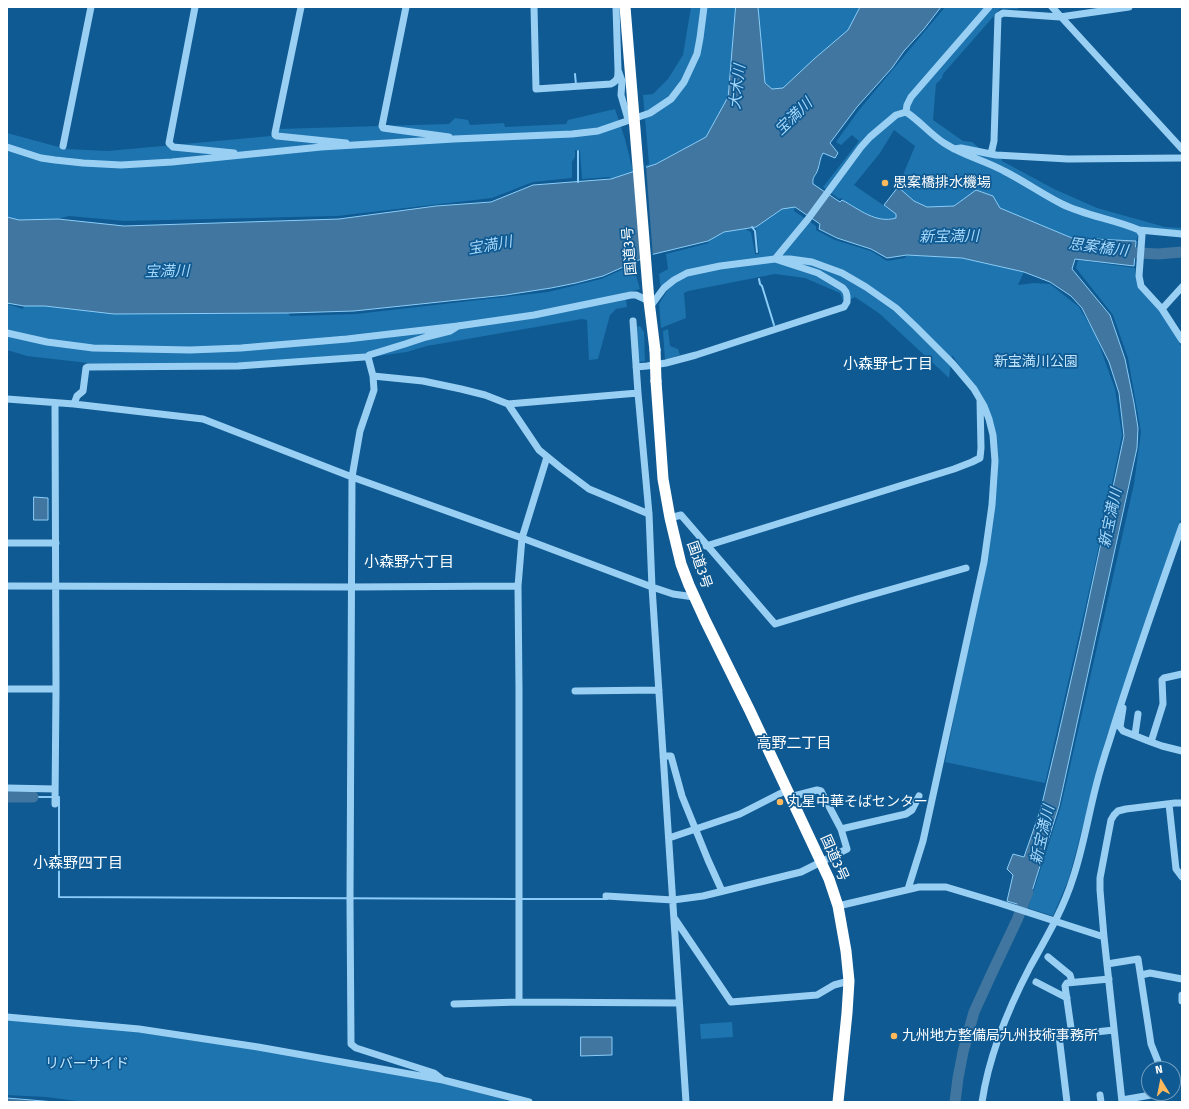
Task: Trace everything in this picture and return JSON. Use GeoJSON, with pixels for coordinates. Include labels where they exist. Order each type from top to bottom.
{"type":"FeatureCollection","features":[{"type":"Feature","properties":{"kind":"highway","name":"国道3号"},"geometry":{"type":"LineString","coordinates":[[625,7],[633,120],[655,350],[663,479],[670,518],[681,564],[694,597],[750,711],[829,879],[838,906],[846,951],[849,981],[838,1102]]}},
{"type":"Feature","properties":{"kind":"street"},"geometry":{"type":"LineString","coordinates":[[63,146],[90,7]]}},
{"type":"Feature","properties":{"kind":"street"},"geometry":{"type":"LineString","coordinates":[[195,7],[169,142],[173,147],[248,155]]}},
{"type":"Feature","properties":{"kind":"street"},"geometry":{"type":"LineString","coordinates":[[301,7],[275,135],[311,140],[334,141],[356,146]]}},
{"type":"Feature","properties":{"kind":"street"},"geometry":{"type":"LineString","coordinates":[[406,7],[382,126],[383,128],[447,136],[454,139]]}},
{"type":"Feature","properties":{"kind":"street"},"geometry":{"type":"LineString","coordinates":[[534,7],[536,89],[611,84],[617,81],[616,7]]}},
{"type":"Feature","properties":{"kind":"street"},"geometry":{"type":"LineString","coordinates":[[7,147],[41,158],[55,160],[99,164],[146,164],[314,148],[454,139],[584,133],[608,128],[633,120],[650,113],[672,98],[684,82],[696,54],[700,38],[704,7]]}},
{"type":"Feature","properties":{"kind":"street"},"geometry":{"type":"LineString","coordinates":[[906,112],[907,105],[911,97],[989,7]]}},
{"type":"Feature","properties":{"kind":"street"},"geometry":{"type":"LineString","coordinates":[[1052,7],[1182,149]]}},
{"type":"Feature","properties":{"kind":"street"},"geometry":{"type":"LineString","coordinates":[[991,154],[994,141],[998,16],[1003,13],[1060,16],[1129,7]]}},
{"type":"Feature","properties":{"kind":"street"},"geometry":{"type":"LineString","coordinates":[[618,70],[622,81],[621,95],[633,120]]}},
{"type":"Feature","properties":{"kind":"street"},"geometry":{"type":"LineString","coordinates":[[776,259],[808,219],[860,147],[870,136],[896,115],[906,112],[914,117],[942,142],[974,159],[1004,170],[1062,204],[1085,213],[1130,226],[1140,232],[1182,234]]}},
{"type":"Feature","properties":{"kind":"street"},"geometry":{"type":"LineString","coordinates":[[954,149],[961,148],[991,154],[1068,159],[1182,158]]}},
{"type":"Feature","properties":{"kind":"street"},"geometry":{"type":"LineString","coordinates":[[1140,232],[1139,276],[1141,286],[1162,309],[1182,340]]}},
{"type":"Feature","properties":{"kind":"street"},"geometry":{"type":"LineString","coordinates":[[636,367],[666,363],[844,307],[847,302],[847,296],[843,288],[818,273],[776,259]]}},
{"type":"Feature","properties":{"kind":"street"},"geometry":{"type":"LineString","coordinates":[[7,333],[34,340],[78,346],[122,349],[190,350],[241,348],[311,342],[458,326],[534,314],[631,294],[636,295],[650,304],[664,288],[674,280],[687,273],[720,266],[776,259],[812,262],[842,273],[866,287],[896,308],[916,326],[953,364],[974,389],[989,419],[993,435],[996,461],[984,562],[923,842],[908,889]]}},
{"type":"Feature","properties":{"kind":"street"},"geometry":{"type":"LineString","coordinates":[[1162,309],[1182,287]]}},
{"type":"Feature","properties":{"kind":"street"},"geometry":{"type":"LineString","coordinates":[[633,321],[649,514],[652,587],[686,1102]]}},
{"type":"Feature","properties":{"kind":"street"},"geometry":{"type":"LineString","coordinates":[[74,404],[77,396],[83,391],[86,368],[88,367],[238,366],[368,357],[372,353],[405,344],[426,336],[450,331],[458,326]]}},
{"type":"Feature","properties":{"kind":"street"},"geometry":{"type":"LineString","coordinates":[[368,357],[373,376],[374,390],[360,431],[352,477],[350,900],[351,1044],[356,1048],[434,1073],[443,1080]]}},
{"type":"Feature","properties":{"kind":"street"},"geometry":{"type":"LineString","coordinates":[[373,376],[423,381],[454,387],[485,395],[508,404],[638,393]]}},
{"type":"Feature","properties":{"kind":"street"},"geometry":{"type":"LineString","coordinates":[[706,546],[954,469],[980,458],[980,399]]}},
{"type":"Feature","properties":{"kind":"street"},"geometry":{"type":"LineString","coordinates":[[7,400],[74,404],[203,419],[352,477],[522,538],[652,587],[673,594],[694,597]]}},
{"type":"Feature","properties":{"kind":"street"},"geometry":{"type":"LineString","coordinates":[[55,403],[55,804]]}},
{"type":"Feature","properties":{"kind":"street"},"geometry":{"type":"LineString","coordinates":[[508,404],[539,450],[589,489],[649,514]]}},
{"type":"Feature","properties":{"kind":"street"},"geometry":{"type":"LineString","coordinates":[[519,1002],[518,586],[522,538],[547,456]]}},
{"type":"Feature","properties":{"kind":"street"},"geometry":{"type":"LineString","coordinates":[[670,518],[681,515],[706,546],[775,624],[966,568]]}},
{"type":"Feature","properties":{"kind":"street"},"geometry":{"type":"LineString","coordinates":[[982,1102],[988,1073],[1004,1022],[1055,921],[1073,879],[1085,836],[1096,786],[1122,701],[1182,526]]}},
{"type":"Feature","properties":{"kind":"street"},"geometry":{"type":"LineString","coordinates":[[7,543],[56,543]]}},
{"type":"Feature","properties":{"kind":"street"},"geometry":{"type":"LineString","coordinates":[[7,586],[518,586]]}},
{"type":"Feature","properties":{"kind":"street"},"geometry":{"type":"LineString","coordinates":[[1151,742],[1163,704],[1162,680],[1164,678],[1182,674]]}},
{"type":"Feature","properties":{"kind":"street"},"geometry":{"type":"LineString","coordinates":[[7,689],[56,689]]}},
{"type":"Feature","properties":{"kind":"street"},"geometry":{"type":"LineString","coordinates":[[575,690],[659,690]]}},
{"type":"Feature","properties":{"kind":"street"},"geometry":{"type":"LineString","coordinates":[[1122,701],[1124,710],[1120,727],[1123,731],[1162,746],[1182,751]]}},
{"type":"Feature","properties":{"kind":"street"},"geometry":{"type":"LineString","coordinates":[[1135,736],[1138,714]]}},
{"type":"Feature","properties":{"kind":"street"},"geometry":{"type":"LineString","coordinates":[[663,756],[671,756],[682,796],[722,891]]}},
{"type":"Feature","properties":{"kind":"street"},"geometry":{"type":"LineString","coordinates":[[7,788],[55,789]]}},
{"type":"Feature","properties":{"kind":"street"},"geometry":{"type":"LineString","coordinates":[[606,896],[673,900],[703,896],[801,872],[847,849],[840,829],[821,791],[817,790],[788,794],[740,814],[668,838]]}},
{"type":"Feature","properties":{"kind":"street"},"geometry":{"type":"LineString","coordinates":[[840,829],[906,814],[912,810],[919,796]]}},
{"type":"Feature","properties":{"kind":"street"},"geometry":{"type":"LineString","coordinates":[[1141,1097],[1122,1101],[1108,979],[1100,878],[1111,820],[1118,811],[1182,803]]}},
{"type":"Feature","properties":{"kind":"street"},"geometry":{"type":"LineString","coordinates":[[1169,804],[1176,869],[1182,877]]}},
{"type":"Feature","properties":{"kind":"street"},"geometry":{"type":"LineString","coordinates":[[838,906],[919,887],[946,887],[1104,937]]}},
{"type":"Feature","properties":{"kind":"street"},"geometry":{"type":"LineString","coordinates":[[674,918],[731,1002],[816,995],[834,985],[849,981]]}},
{"type":"Feature","properties":{"kind":"street"},"geometry":{"type":"LineString","coordinates":[[1048,957],[1070,975],[1072,982]]}},
{"type":"Feature","properties":{"kind":"street"},"geometry":{"type":"LineString","coordinates":[[1107,964],[1138,959],[1151,1044],[1158,1061]]}},
{"type":"Feature","properties":{"kind":"street"},"geometry":{"type":"LineString","coordinates":[[1141,975],[1150,973],[1182,979]]}},
{"type":"Feature","properties":{"kind":"street"},"geometry":{"type":"LineString","coordinates":[[1072,1035],[1065,986],[1067,983],[1072,982],[1108,979]]}},
{"type":"Feature","properties":{"kind":"street"},"geometry":{"type":"LineString","coordinates":[[1036,982],[1067,998]]}},
{"type":"Feature","properties":{"kind":"street"},"geometry":{"type":"LineString","coordinates":[[1182,995],[1182,1001]]}},
{"type":"Feature","properties":{"kind":"street"},"geometry":{"type":"LineString","coordinates":[[454,1004],[519,1002],[679,1003]]}},
{"type":"Feature","properties":{"kind":"street"},"geometry":{"type":"LineString","coordinates":[[7,1016],[139,1030],[251,1046],[443,1080],[529,1102]]}},
{"type":"Feature","properties":{"kind":"street"},"geometry":{"type":"LineString","coordinates":[[1066,1102],[1059,1036],[1114,1030]]}},
{"type":"Feature","properties":{"kind":"green space"},"geometry":{"type":"Polygon","coordinates":[[[691,7],[736,7],[728,97],[706,137],[656,164],[611,179],[610,177],[582,179],[580,150],[575,150],[575,157],[572,162],[572,178],[533,182],[492,198],[337,216],[124,221],[69,216],[58,219],[19,220],[7,217],[7,133],[66,149],[108,151],[271,136],[278,129],[449,124],[455,118],[468,120],[470,125],[504,123],[505,127],[566,124],[568,120],[615,109],[625,139],[633,171],[649,164],[643,95],[653,94],[668,79],[683,55],[691,7]]]}},
{"type":"Feature","properties":{"kind":"green space"},"geometry":{"type":"Polygon","coordinates":[[[758,7],[860,7],[848,30],[814,59],[783,89],[772,89],[765,83],[758,7]]]}},
{"type":"Feature","properties":{"kind":"green space"},"geometry":{"type":"Polygon","coordinates":[[[945,7],[1018,7],[1018,9],[1000,9],[943,74],[942,78],[936,84],[933,120],[963,141],[972,142],[988,155],[1001,157],[1002,161],[1054,189],[1097,208],[1165,227],[1182,228],[1182,231],[1142,228],[1136,241],[1072,238],[1000,208],[993,196],[976,190],[954,206],[927,207],[914,201],[898,187],[915,146],[894,130],[880,153],[854,185],[896,214],[896,218],[882,219],[868,215],[842,200],[843,198],[839,199],[823,187],[859,141],[852,135],[841,145],[836,142],[859,110],[945,7]]]}},
{"type":"Feature","properties":{"kind":"green space","name":"新宝満川公園"},"geometry":{"type":"Polygon","coordinates":[[[795,207],[794,211],[816,226],[816,230],[835,240],[871,251],[887,261],[905,258],[907,255],[962,258],[1024,272],[1018,285],[1034,283],[1050,284],[1079,307],[1096,336],[1115,389],[1122,435],[1094,569],[1045,783],[945,762],[987,554],[996,440],[970,380],[952,355],[949,378],[880,314],[855,297],[844,303],[840,293],[805,278],[775,274],[688,291],[684,293],[686,318],[661,328],[659,304],[667,291],[660,284],[659,274],[668,269],[666,254],[709,243],[708,241],[724,232],[745,229],[751,232],[755,254],[759,254],[756,227],[782,209],[795,207]]]}},
{"type":"Feature","properties":{"kind":"green space"},"geometry":{"type":"Polygon","coordinates":[[[1078,260],[1135,268],[1136,278],[1168,321],[1182,348],[1182,516],[1108,735],[1069,878],[1053,916],[1028,908],[1061,806],[1134,484],[1141,432],[1128,358],[1113,315],[1076,268],[1078,260]]]}},
{"type":"Feature","properties":{"kind":"green space"},"geometry":{"type":"Polygon","coordinates":[[[633,265],[640,289],[625,293],[627,307],[616,309],[610,315],[598,359],[589,360],[587,320],[582,319],[427,346],[407,352],[371,357],[364,353],[268,363],[149,365],[88,363],[27,356],[7,350],[7,304],[23,309],[24,306],[45,306],[114,314],[288,313],[290,316],[356,314],[548,292],[601,279],[633,265]]]}},
{"type":"Feature","properties":{"kind":"green space"},"geometry":{"type":"Polygon","coordinates":[[[640,326],[644,332],[645,361],[638,362],[636,327],[640,326]]]}},
{"type":"Feature","properties":{"kind":"green space"},"geometry":{"type":"Polygon","coordinates":[[[668,329],[670,346],[678,349],[680,355],[665,360],[663,331],[668,329]]]}},
{"type":"Feature","properties":{"kind":"green space","name":"リバーサイド"},"geometry":{"type":"Polygon","coordinates":[[[7,1020],[108,1028],[267,1051],[442,1083],[512,1102],[85,1102],[46,1097],[7,1095],[7,1020]]]}},
{"type":"Feature","properties":{"kind":"green space"},"geometry":{"type":"Polygon","coordinates":[[[732,1022],[733,1037],[701,1039],[700,1024],[732,1022]]]}},
{"type":"Feature","properties":{"kind":"water"},"geometry":{"type":"Polygon","coordinates":[[[736,7],[758,7],[765,83],[772,89],[783,88],[848,30],[860,7],[941,7],[904,51],[892,68],[857,107],[830,143],[838,153],[835,158],[823,153],[813,179],[813,184],[840,202],[842,200],[868,215],[882,219],[889,219],[896,218],[896,214],[884,205],[898,187],[914,201],[927,207],[954,206],[976,190],[993,196],[1000,208],[1072,238],[1136,241],[1134,266],[1075,259],[1072,269],[1110,315],[1125,359],[1134,403],[1138,428],[1137,448],[1059,806],[1027,907],[1007,901],[1013,875],[1007,869],[1013,854],[1024,857],[1041,808],[1081,636],[1124,436],[1119,393],[1109,362],[1082,308],[1071,296],[1050,282],[1024,272],[962,258],[907,255],[887,258],[871,249],[837,238],[819,229],[820,224],[795,207],[782,209],[756,227],[724,232],[708,241],[650,255],[603,276],[551,288],[506,295],[354,311],[288,313],[114,314],[45,306],[24,306],[7,303],[7,217],[19,220],[58,219],[124,226],[339,219],[436,206],[491,202],[533,185],[611,179],[656,164],[706,137],[728,97],[736,7]]]}},
{"type":"Feature","properties":{"kind":"water"},"geometry":{"type":"Polygon","coordinates":[[[34,497],[48,498],[48,520],[34,520],[34,497]]]}},
{"type":"Feature","properties":{"kind":"water"},"geometry":{"type":"Polygon","coordinates":[[[581,1037],[612,1037],[612,1055],[581,1056],[581,1037]]]}},
{"type":"Feature","properties":{"kind":"water"},"geometry":{"type":"Polygon","coordinates":[[[7,1098],[55,1102],[7,1102],[7,1098]]]}},
{"type":"Feature","properties":{"kind":"pier"},"geometry":{"type":"Polygon","coordinates":[[[646,166],[653,257],[651,257],[635,169],[646,166]]]}},
{"type":"Feature","properties":{"kind":"waterway"},"geometry":{"type":"LineString","coordinates":[[575,74],[576,85]]}},
{"type":"Feature","properties":{"kind":"waterway"},"geometry":{"type":"LineString","coordinates":[[578,151],[578,182]]}},
{"type":"Feature","properties":{"kind":"waterway"},"geometry":{"type":"LineString","coordinates":[[752,227],[755,231],[757,252]]}},
{"type":"Feature","properties":{"kind":"waterway","name":"思案橋川"},"geometry":{"type":"LineString","coordinates":[[1121,252],[1158,254],[1182,252]]}},
{"type":"Feature","properties":{"kind":"waterway"},"geometry":{"type":"LineString","coordinates":[[759,279],[774,325]]}},
{"type":"Feature","properties":{"kind":"waterway"},"geometry":{"type":"LineString","coordinates":[[7,797],[33,797]]}},
{"type":"Feature","properties":{"kind":"waterway"},"geometry":{"type":"LineString","coordinates":[[33,797],[53,797]]}},
{"type":"Feature","properties":{"kind":"waterway"},"geometry":{"type":"LineString","coordinates":[[57,797],[59,797],[59,897],[517,899]]}},
{"type":"Feature","properties":{"kind":"waterway","name":"新宝満川"},"geometry":{"type":"LineString","coordinates":[[955,1102],[963,1052],[974,1012],[1017,920],[1028,892]]}},
{"type":"Feature","properties":{"kind":"waterway"},"geometry":{"type":"LineString","coordinates":[[521,899],[607,899]]}},
{"type":"Feature","properties":{"kind":"place","name":"思案橋排水機場"},"geometry":{"type":"Point","coordinates":[885,183]}},
{"type":"Feature","properties":{"kind":"place","name":"丸星中華そばセンター"},"geometry":{"type":"Point","coordinates":[780,802]}},
{"type":"Feature","properties":{"kind":"place","name":"九州地方整備局九州技術事務所"},"geometry":{"type":"Point","coordinates":[894,1036]}},
{"type":"Feature","properties":{"kind":"district","name":"小森野七丁目"},"geometry":{"type":"Point","coordinates":[888,365]}},
{"type":"Feature","properties":{"kind":"district","name":"小森野六丁目"},"geometry":{"type":"Point","coordinates":[409,563]}},
{"type":"Feature","properties":{"kind":"district","name":"高野二丁目"},"geometry":{"type":"Point","coordinates":[794,744]}},
{"type":"Feature","properties":{"kind":"district","name":"小森野四丁目"},"geometry":{"type":"Point","coordinates":[78,864]}},
{"type":"Feature","properties":{"kind":"water label","name":"大木川"},"geometry":{"type":"Point","coordinates":[738,87]}},
{"type":"Feature","properties":{"kind":"water label","name":"宝満川"},"geometry":{"type":"Point","coordinates":[794,117]}},
{"type":"Feature","properties":{"kind":"water label","name":"宝満川"},"geometry":{"type":"Point","coordinates":[490,246]}},
{"type":"Feature","properties":{"kind":"water label","name":"宝満川"},"geometry":{"type":"Point","coordinates":[167,272]}}]}
